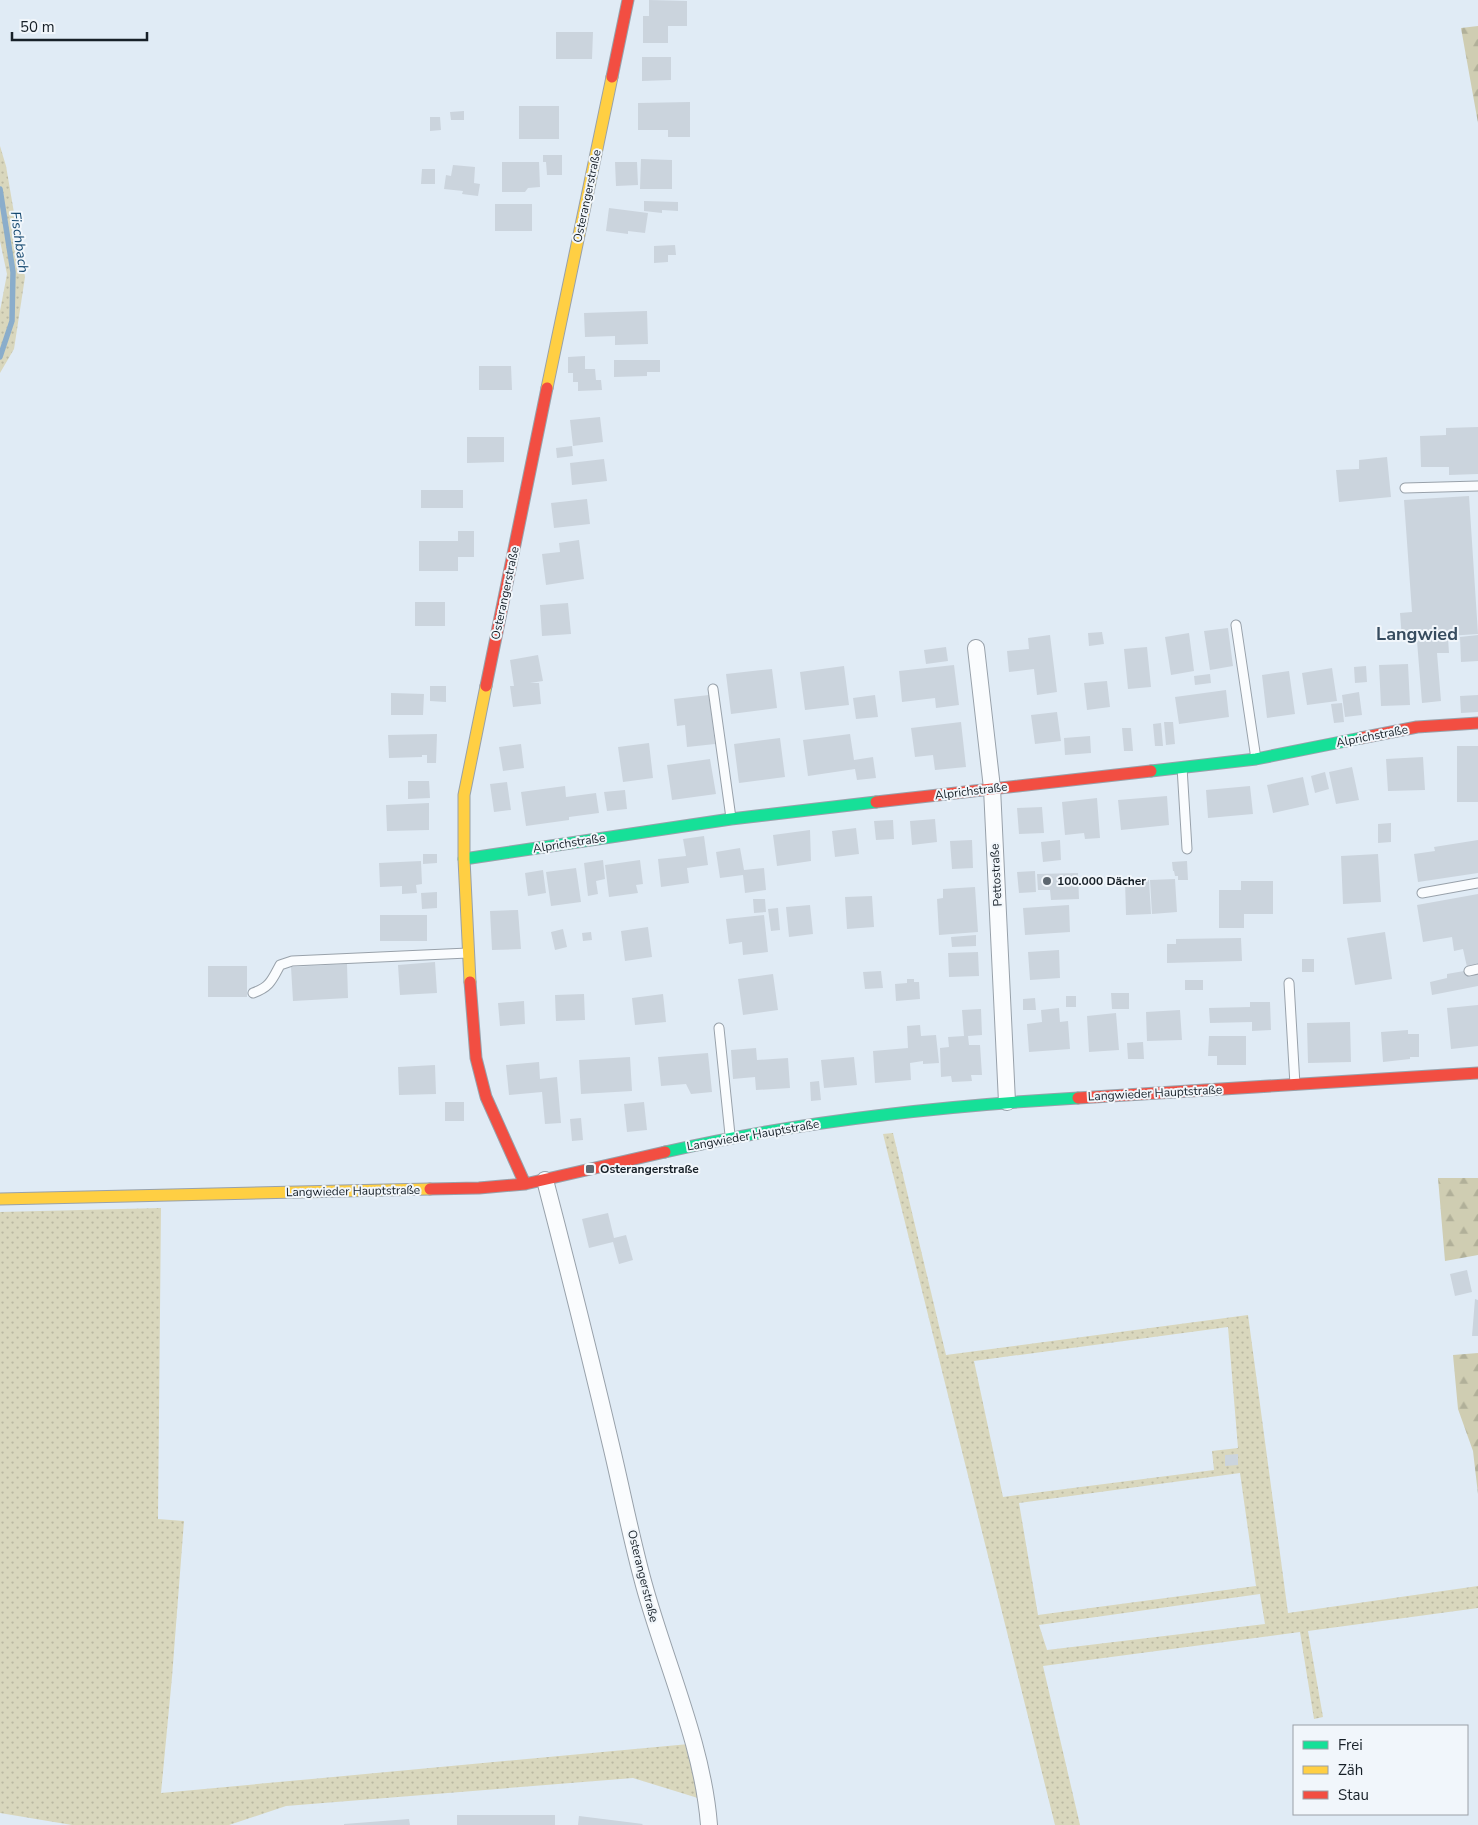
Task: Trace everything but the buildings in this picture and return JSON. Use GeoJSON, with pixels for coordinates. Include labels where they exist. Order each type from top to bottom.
{"type":"FeatureCollection","features":[{"type":"Feature","properties":{"kind":"street","name":"Osterangerstraße"},"geometry":{"type":"LineString","coordinates":[[525,1184],[486,1097],[476,1058],[468,953],[464,859],[464,795],[628,0]]}},
{"type":"Feature","properties":{"kind":"street","name":"Pettostraße"},"geometry":{"type":"LineString","coordinates":[[976,648],[992,788],[1007,1102]]}},
{"type":"Feature","properties":{"kind":"street","name":"Alprichstraße"},"geometry":{"type":"LineString","coordinates":[[464,859],[731,819],[1256,759],[1417,727],[1478,723]]}},
{"type":"Feature","properties":{"kind":"street","name":"Langwieder Hauptstraße"},"geometry":{"type":"LineString","coordinates":[[0,1199],[460,1188],[525,1184],[730,1137],[882,1114],[1007,1102],[1478,1074]]}},
{"type":"Feature","properties":{"kind":"street","name":"Osterangerstraße"},"geometry":{"type":"LineString","coordinates":[[545,1180],[583,1328],[643,1583],[694,1743],[708,1807],[709,1825]]}},
{"type":"Feature","properties":{"kind":"lane"},"geometry":{"type":"LineString","coordinates":[[1405,488],[1478,486]]}},
{"type":"Feature","properties":{"kind":"lane"},"geometry":{"type":"LineString","coordinates":[[1236,625],[1256,759]]}},
{"type":"Feature","properties":{"kind":"lane"},"geometry":{"type":"LineString","coordinates":[[713,689],[731,819]]}},
{"type":"Feature","properties":{"kind":"lane"},"geometry":{"type":"LineString","coordinates":[[1182,767],[1187,849]]}},
{"type":"Feature","properties":{"kind":"lane"},"geometry":{"type":"LineString","coordinates":[[1422,893],[1478,883]]}},
{"type":"Feature","properties":{"kind":"lane"},"geometry":{"type":"LineString","coordinates":[[252,993],[264,989],[271,982],[280,964],[292,961],[468,953]]}},
{"type":"Feature","properties":{"kind":"lane"},"geometry":{"type":"LineString","coordinates":[[1290,984],[1295,1085]]}},
{"type":"Feature","properties":{"kind":"lane"},"geometry":{"type":"LineString","coordinates":[[719,1028],[730,1137]]}},
{"type":"Feature","properties":{"kind":"shaded area"},"geometry":{"type":"Polygon","coordinates":[[[0,146],[6,166],[25,277],[14,349],[0,373],[0,311],[7,274],[0,241],[0,146]]]}},
{"type":"Feature","properties":{"kind":"shaded area"},"geometry":{"type":"Polygon","coordinates":[[[893,1133],[946,1355],[1248,1315],[1288,1613],[1478,1586],[1478,1608],[1308,1631],[1323,1717],[1314,1719],[1300,1632],[1043,1666],[1080,1825],[1055,1825],[883,1134],[893,1133]],[[1228,1327],[974,1361],[1003,1497],[1214,1470],[1212,1451],[1238,1448],[1228,1327]],[[1240,1473],[1019,1503],[1038,1615],[1256,1586],[1240,1473]],[[1260,1594],[1039,1625],[1047,1650],[1265,1624],[1260,1594]]]}},
{"type":"Feature","properties":{"kind":"shaded area"},"geometry":{"type":"Polygon","coordinates":[[[542,1198],[557,1198],[665,1641],[699,1743],[714,1825],[703,1825],[701,1799],[633,1778],[286,1806],[229,1825],[72,1825],[0,1813],[0,1212],[161,1208],[158,1519],[184,1521],[161,1793],[689,1744],[655,1644],[542,1198]]]}},
{"type":"Feature","properties":{"kind":"green space"},"geometry":{"type":"Polygon","coordinates":[[[1478,26],[1478,123],[1461,28],[1478,26]]]}},
{"type":"Feature","properties":{"kind":"green space"},"geometry":{"type":"Polygon","coordinates":[[[1438,1178],[1478,1178],[1478,1255],[1445,1261],[1438,1178]]]}},
{"type":"Feature","properties":{"kind":"green space"},"geometry":{"type":"Polygon","coordinates":[[[1478,1353],[1478,1494],[1473,1451],[1458,1409],[1453,1355],[1478,1353]]]}},
{"type":"Feature","properties":{"kind":"waterway","name":"Fischbach"},"geometry":{"type":"LineString","coordinates":[[0,189],[13,272],[12,321],[0,357]]}},
{"type":"Feature","properties":{"kind":"traffic: fast"},"geometry":{"type":"LineString","coordinates":[[1151,771],[1256,759],[1361,738]]}},
{"type":"Feature","properties":{"kind":"traffic: fast"},"geometry":{"type":"LineString","coordinates":[[464,859],[731,819],[876,802]]}},
{"type":"Feature","properties":{"kind":"traffic: fast"},"geometry":{"type":"LineString","coordinates":[[665,1152],[818,1123],[870,1116],[974,1105],[1078,1098]]}},
{"type":"Feature","properties":{"kind":"traffic: slow"},"geometry":{"type":"LineString","coordinates":[[547,388],[612,77]]}},
{"type":"Feature","properties":{"kind":"traffic: slow"},"geometry":{"type":"LineString","coordinates":[[470,982],[464,859],[464,795],[486,686]]}},
{"type":"Feature","properties":{"kind":"traffic: slow"},"geometry":{"type":"LineString","coordinates":[[0,1199],[430,1189]]}},
{"type":"Feature","properties":{"kind":"traffic: jam"},"geometry":{"type":"LineString","coordinates":[[612,77],[628,0]]}},
{"type":"Feature","properties":{"kind":"traffic: jam"},"geometry":{"type":"LineString","coordinates":[[486,686],[547,388]]}},
{"type":"Feature","properties":{"kind":"traffic: jam"},"geometry":{"type":"LineString","coordinates":[[1361,738],[1417,727],[1478,723]]}},
{"type":"Feature","properties":{"kind":"traffic: jam"},"geometry":{"type":"LineString","coordinates":[[876,802],[1151,771]]}},
{"type":"Feature","properties":{"kind":"traffic: jam"},"geometry":{"type":"LineString","coordinates":[[470,982],[476,1058],[486,1097],[525,1184]]}},
{"type":"Feature","properties":{"kind":"traffic: jam"},"geometry":{"type":"LineString","coordinates":[[1078,1098],[1478,1073]]}},
{"type":"Feature","properties":{"kind":"traffic: jam"},"geometry":{"type":"LineString","coordinates":[[430,1189],[479,1188],[525,1184],[665,1152]]}},
{"type":"Feature","properties":{"kind":"place","name":"100.000 Dächer"},"geometry":{"type":"Point","coordinates":[1047,881]}},
{"type":"Feature","properties":{"kind":"place","name":"Osterangerstraße"},"geometry":{"type":"Point","coordinates":[590,1169]}},
{"type":"Feature","properties":{"kind":"district","name":"Langwied"},"geometry":{"type":"Point","coordinates":[1417,634]}}]}
